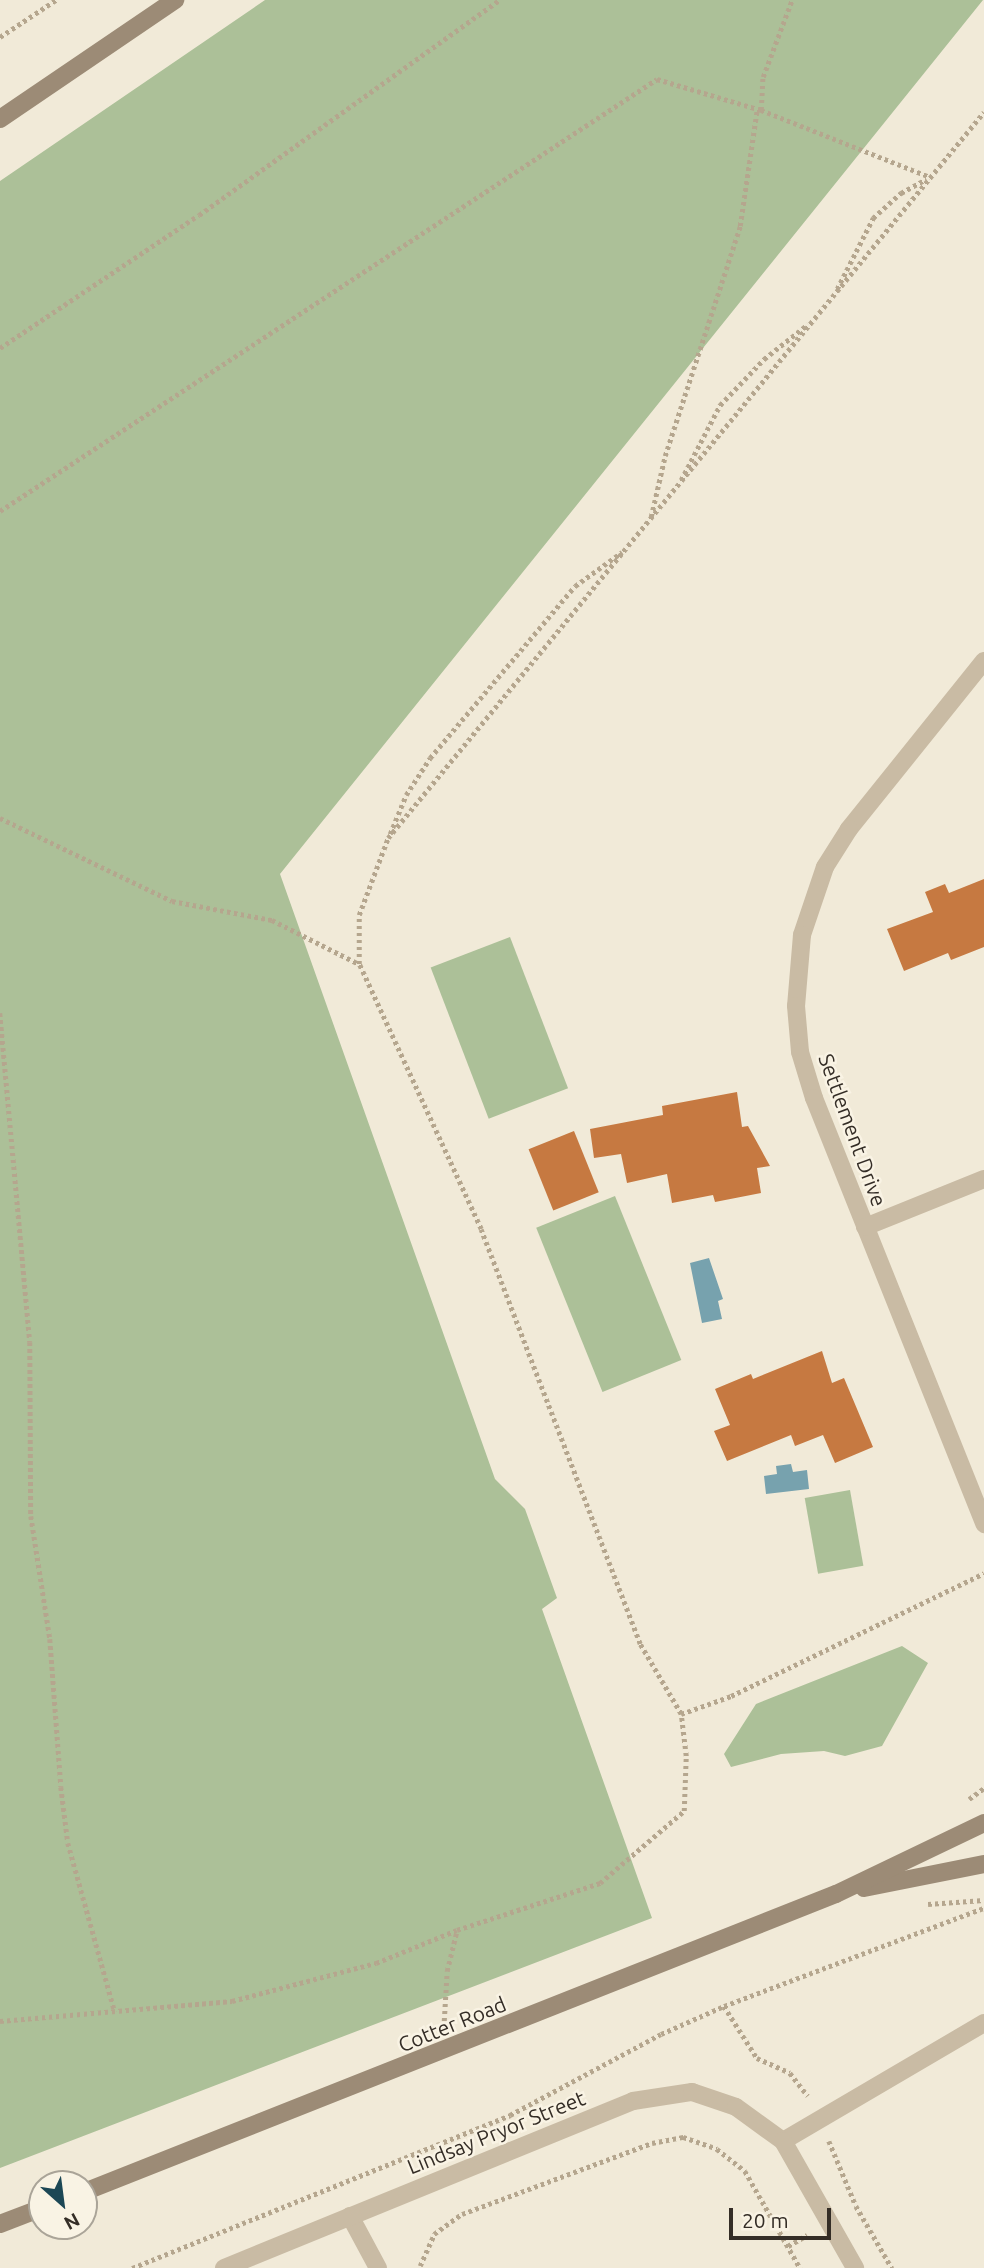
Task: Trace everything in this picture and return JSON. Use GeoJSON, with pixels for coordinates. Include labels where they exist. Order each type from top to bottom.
{"type":"FeatureCollection","features":[{"type":"Feature","properties":{"kind":"main road"},"geometry":{"type":"LineString","coordinates":[[0,119],[175,0]]}},
{"type":"Feature","properties":{"kind":"main road","name":"Cotter Road"},"geometry":{"type":"LineString","coordinates":[[98,2187],[452,2049],[836,1894],[984,1823]]}},
{"type":"Feature","properties":{"kind":"main road","name":"Cotter Road"},"geometry":{"type":"LineString","coordinates":[[836,1894],[984,1864]]}},
{"type":"Feature","properties":{"kind":"main road"},"geometry":{"type":"LineString","coordinates":[[0,2224],[28,2213]]}},
{"type":"Feature","properties":{"kind":"street","name":"Settlement Drive"},"geometry":{"type":"LineString","coordinates":[[984,661],[849,829],[825,867],[802,936],[796,1006],[800,1052],[865,1227],[984,1524]]}},
{"type":"Feature","properties":{"kind":"street"},"geometry":{"type":"LineString","coordinates":[[865,1227],[984,1179]]}},
{"type":"Feature","properties":{"kind":"street"},"geometry":{"type":"LineString","coordinates":[[783,2141],[984,2023]]}},
{"type":"Feature","properties":{"kind":"street","name":"Lindsay Pryor Street"},"geometry":{"type":"LineString","coordinates":[[224,2268],[633,2101],[692,2092],[736,2107],[783,2141],[855,2268]]}},
{"type":"Feature","properties":{"kind":"street"},"geometry":{"type":"LineString","coordinates":[[350,2216],[378,2268]]}},
{"type":"Feature","properties":{"kind":"path"},"geometry":{"type":"LineString","coordinates":[[0,37],[55,0]]}},
{"type":"Feature","properties":{"kind":"path"},"geometry":{"type":"LineString","coordinates":[[0,348],[199,215],[499,0]]}},
{"type":"Feature","properties":{"kind":"path"},"geometry":{"type":"LineString","coordinates":[[650,520],[665,456],[740,226],[763,77],[792,0]]}},
{"type":"Feature","properties":{"kind":"path"},"geometry":{"type":"LineString","coordinates":[[0,511],[657,79],[759,110],[930,177]]}},
{"type":"Feature","properties":{"kind":"path"},"geometry":{"type":"LineString","coordinates":[[388,838],[983,112]]}},
{"type":"Feature","properties":{"kind":"path"},"geometry":{"type":"LineString","coordinates":[[834,294],[873,218],[901,193],[930,177]]}},
{"type":"Feature","properties":{"kind":"path"},"geometry":{"type":"LineString","coordinates":[[678,487],[720,405],[764,359],[812,322]]}},
{"type":"Feature","properties":{"kind":"path"},"geometry":{"type":"LineString","coordinates":[[0,2021],[232,2001],[376,1963],[457,1930],[600,1883],[684,1811],[686,1756],[681,1714],[640,1644],[481,1229],[359,964],[359,915],[406,794],[438,748],[576,586],[628,547]]}},
{"type":"Feature","properties":{"kind":"path"},"geometry":{"type":"LineString","coordinates":[[0,818],[172,901],[272,920],[359,964]]}},
{"type":"Feature","properties":{"kind":"path"},"geometry":{"type":"LineString","coordinates":[[0,1013],[30,1342],[31,1517],[50,1639],[61,1787],[68,1843],[115,2012]]}},
{"type":"Feature","properties":{"kind":"path"},"geometry":{"type":"LineString","coordinates":[[681,1714],[731,1696],[984,1573]]}},
{"type":"Feature","properties":{"kind":"path"},"geometry":{"type":"LineString","coordinates":[[132,2268],[510,2115],[660,2034],[724,2006],[984,1908]]}},
{"type":"Feature","properties":{"kind":"path"},"geometry":{"type":"LineString","coordinates":[[452,2049],[443,2017],[457,1930]]}},
{"type":"Feature","properties":{"kind":"path"},"geometry":{"type":"LineString","coordinates":[[419,2267],[434,2234],[462,2214],[652,2143],[683,2137],[717,2150],[745,2171],[800,2268]]}},
{"type":"Feature","properties":{"kind":"green space"},"geometry":{"type":"Polygon","coordinates":[[[265,0],[983,0],[280,874],[495,1479],[525,1509],[557,1598],[542,1609],[652,1918],[0,2168],[0,181],[265,0]]]}},
{"type":"Feature","properties":{"kind":"green space"},"geometry":{"type":"Polygon","coordinates":[[[510,937],[568,1088],[489,1119],[431,967],[510,937]]]}},
{"type":"Feature","properties":{"kind":"green space"},"geometry":{"type":"Polygon","coordinates":[[[615,1196],[681,1360],[602,1392],[536,1228],[615,1196]]]}},
{"type":"Feature","properties":{"kind":"green space"},"geometry":{"type":"Polygon","coordinates":[[[850,1490],[863,1566],[818,1574],[805,1498],[850,1490]]]}},
{"type":"Feature","properties":{"kind":"green space"},"geometry":{"type":"Polygon","coordinates":[[[902,1646],[928,1663],[882,1746],[845,1756],[824,1751],[781,1754],[731,1767],[724,1754],[756,1704],[902,1646]]]}},
{"type":"Feature","properties":{"kind":"water"},"geometry":{"type":"Polygon","coordinates":[[[709,1258],[723,1299],[718,1301],[722,1319],[702,1323],[690,1263],[709,1258]]]}},
{"type":"Feature","properties":{"kind":"water"},"geometry":{"type":"Polygon","coordinates":[[[791,1464],[793,1472],[807,1470],[809,1489],[766,1494],[764,1476],[777,1474],[776,1466],[791,1464]]]}},
{"type":"Feature","properties":{"kind":"building"},"geometry":{"type":"Polygon","coordinates":[[[984,879],[984,947],[951,960],[948,953],[904,971],[887,929],[933,912],[925,892],[945,884],[949,893],[984,879]]]}},
{"type":"Feature","properties":{"kind":"building"},"geometry":{"type":"Polygon","coordinates":[[[737,1092],[742,1127],[748,1126],[770,1166],[757,1168],[761,1193],[715,1202],[713,1195],[672,1203],[667,1174],[627,1183],[621,1154],[594,1158],[590,1129],[663,1115],[662,1106],[737,1092]]]}},
{"type":"Feature","properties":{"kind":"building"},"geometry":{"type":"Polygon","coordinates":[[[574,1131],[599,1192],[553,1211],[529,1149],[574,1131]]]}},
{"type":"Feature","properties":{"kind":"building"},"geometry":{"type":"Polygon","coordinates":[[[822,1351],[832,1383],[844,1378],[873,1447],[835,1463],[823,1435],[795,1446],[791,1435],[727,1461],[714,1431],[730,1425],[715,1389],[751,1374],[753,1379],[822,1351]]]}}]}
